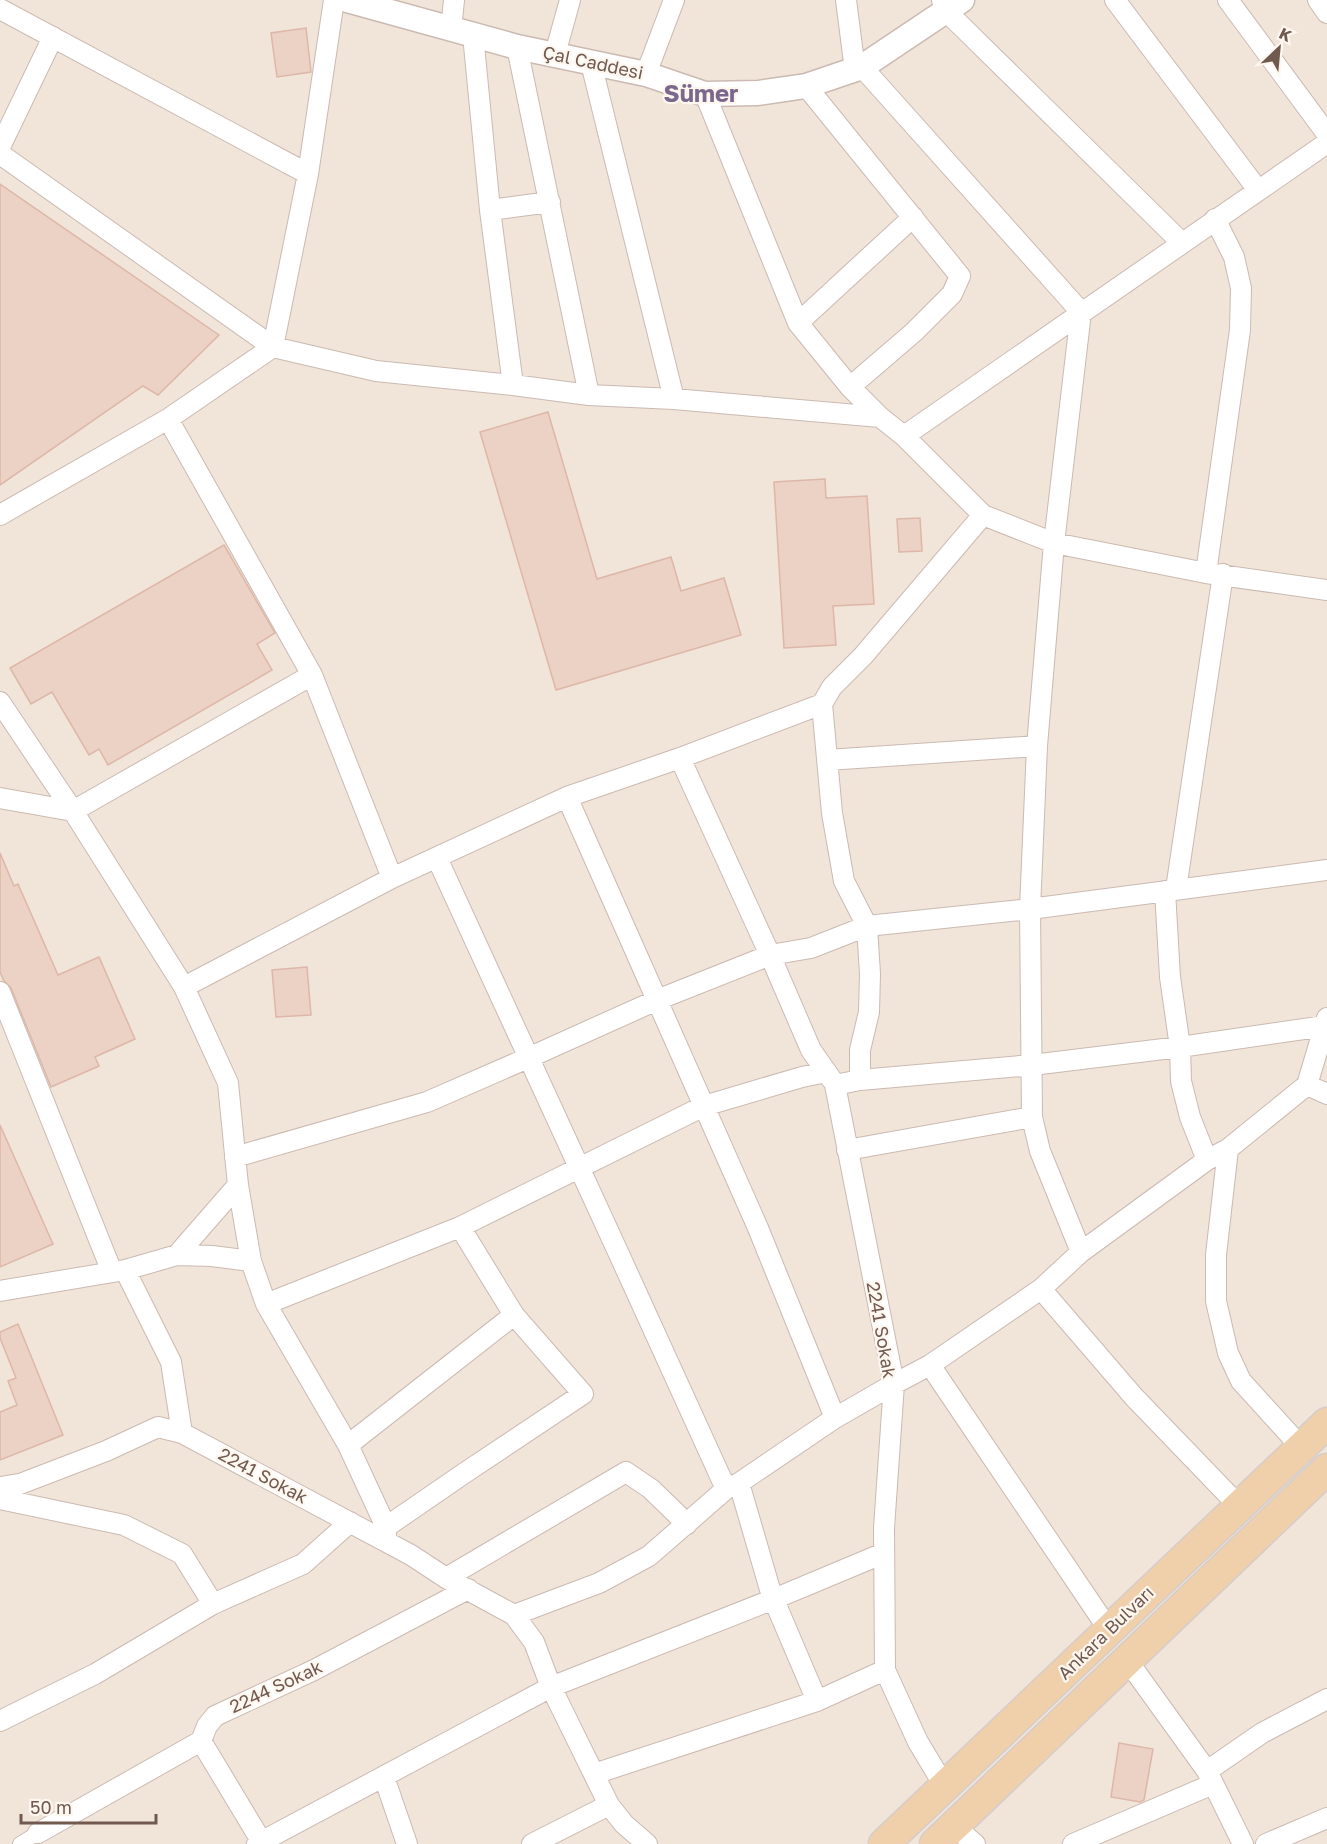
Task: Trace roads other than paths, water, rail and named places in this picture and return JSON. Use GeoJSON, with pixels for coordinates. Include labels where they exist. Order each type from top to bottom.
{"type":"FeatureCollection","features":[{"type":"Feature","properties":{"kind":"main road","name":"Ankara Bulvarı"},"geometry":{"type":"LineString","coordinates":[[884,1844],[1327,1423]]}},
{"type":"Feature","properties":{"kind":"main road","name":"Ankara Bulvarı"},"geometry":{"type":"LineString","coordinates":[[955,1838],[1127,1660],[1327,1469]]}},
{"type":"Feature","properties":{"kind":"street"},"geometry":{"type":"LineString","coordinates":[[0,515],[168,419],[273,346],[308,174],[334,0]]}},
{"type":"Feature","properties":{"kind":"street","name":"Çal Caddesi"},"geometry":{"type":"LineString","coordinates":[[347,0],[517,47],[645,74],[705,94],[758,93],[806,86],[859,68],[950,4]]}},
{"type":"Feature","properties":{"kind":"street"},"geometry":{"type":"LineString","coordinates":[[454,0],[462,32],[490,210],[513,385]]}},
{"type":"Feature","properties":{"kind":"street"},"geometry":{"type":"LineString","coordinates":[[555,54],[570,0]]}},
{"type":"Feature","properties":{"kind":"street"},"geometry":{"type":"LineString","coordinates":[[645,74],[674,0]]}},
{"type":"Feature","properties":{"kind":"street"},"geometry":{"type":"LineString","coordinates":[[846,0],[859,68],[1081,312],[1054,543],[1037,746],[1030,909],[1032,1117],[1040,1151],[1081,1252]]}},
{"type":"Feature","properties":{"kind":"street"},"geometry":{"type":"LineString","coordinates":[[1115,0],[1258,190]]}},
{"type":"Feature","properties":{"kind":"street"},"geometry":{"type":"LineString","coordinates":[[904,436],[1181,242],[1325,145],[1228,0]]}},
{"type":"Feature","properties":{"kind":"street"},"geometry":{"type":"LineString","coordinates":[[1318,0],[1327,13]]}},
{"type":"Feature","properties":{"kind":"street"},"geometry":{"type":"LineString","coordinates":[[950,4],[1181,242]]}},
{"type":"Feature","properties":{"kind":"street"},"geometry":{"type":"LineString","coordinates":[[0,9],[308,174]]}},
{"type":"Feature","properties":{"kind":"street"},"geometry":{"type":"LineString","coordinates":[[0,147],[52,37]]}},
{"type":"Feature","properties":{"kind":"street"},"geometry":{"type":"LineString","coordinates":[[517,47],[589,395]]}},
{"type":"Feature","properties":{"kind":"street"},"geometry":{"type":"LineString","coordinates":[[591,63],[674,399]]}},
{"type":"Feature","properties":{"kind":"street"},"geometry":{"type":"LineString","coordinates":[[806,86],[960,276],[952,294],[914,332],[850,387]]}},
{"type":"Feature","properties":{"kind":"street"},"geometry":{"type":"LineString","coordinates":[[705,94],[798,323],[850,387],[880,417],[904,436],[983,515],[1054,543],[1214,574],[1327,590]]}},
{"type":"Feature","properties":{"kind":"street"},"geometry":{"type":"LineString","coordinates":[[0,154],[273,346],[376,371],[589,395],[674,399],[880,417]]}},
{"type":"Feature","properties":{"kind":"street"},"geometry":{"type":"LineString","coordinates":[[490,210],[550,202]]}},
{"type":"Feature","properties":{"kind":"street"},"geometry":{"type":"LineString","coordinates":[[798,323],[913,217]]}},
{"type":"Feature","properties":{"kind":"street"},"geometry":{"type":"LineString","coordinates":[[1206,1160],[1190,1117],[1181,1081],[1180,1047],[1170,977],[1171,890],[1214,574],[1240,330],[1241,288],[1234,256],[1215,219]]}},
{"type":"Feature","properties":{"kind":"street"},"geometry":{"type":"LineString","coordinates":[[168,419],[312,675],[392,878]]}},
{"type":"Feature","properties":{"kind":"street"},"geometry":{"type":"LineString","coordinates":[[860,1080],[860,1050],[868,1012],[870,974],[867,926],[844,881],[832,813],[822,704],[832,687],[863,656],[983,515]]}},
{"type":"Feature","properties":{"kind":"street"},"geometry":{"type":"LineString","coordinates":[[0,798],[73,811],[312,675]]}},
{"type":"Feature","properties":{"kind":"street"},"geometry":{"type":"LineString","coordinates":[[0,702],[73,811],[184,987],[228,1083],[238,1185],[250,1261],[266,1304],[348,1445],[386,1534],[466,1472],[583,1394],[514,1315],[460,1227]]}},
{"type":"Feature","properties":{"kind":"street"},"geometry":{"type":"LineString","coordinates":[[184,987],[392,878],[567,797],[680,758],[822,704]]}},
{"type":"Feature","properties":{"kind":"street"},"geometry":{"type":"LineString","coordinates":[[827,760],[1037,746]]}},
{"type":"Feature","properties":{"kind":"street"},"geometry":{"type":"LineString","coordinates":[[680,758],[811,1050],[830,1078]]}},
{"type":"Feature","properties":{"kind":"street"},"geometry":{"type":"LineString","coordinates":[[567,797],[758,1228],[835,1418]]}},
{"type":"Feature","properties":{"kind":"street"},"geometry":{"type":"LineString","coordinates":[[437,858],[528,1058],[733,1486],[774,1599],[817,1701]]}},
{"type":"Feature","properties":{"kind":"street"},"geometry":{"type":"LineString","coordinates":[[235,1158],[427,1102],[657,1000],[770,955],[811,948],[867,926],[1030,909],[1327,870]]}},
{"type":"Feature","properties":{"kind":"street"},"geometry":{"type":"LineString","coordinates":[[0,992],[119,1271],[171,1362],[182,1433]]}},
{"type":"Feature","properties":{"kind":"street"},"geometry":{"type":"LineString","coordinates":[[266,1304],[460,1227],[704,1106],[802,1077],[860,1080],[1032,1065],[1180,1047],[1326,1022],[1307,1085],[1228,1149],[1206,1160],[1081,1252],[1041,1289],[930,1365],[894,1384],[884,1528],[885,1670],[918,1742],[945,1787]]}},
{"type":"Feature","properties":{"kind":"street","name":"2241 Sokak"},"geometry":{"type":"LineString","coordinates":[[513,1615],[609,1577],[649,1556],[733,1486],[835,1418],[894,1384],[847,1150],[830,1078]]}},
{"type":"Feature","properties":{"kind":"street"},"geometry":{"type":"LineString","coordinates":[[1307,1085],[1327,1094]]}},
{"type":"Feature","properties":{"kind":"street"},"geometry":{"type":"LineString","coordinates":[[847,1150],[1032,1117]]}},
{"type":"Feature","properties":{"kind":"street"},"geometry":{"type":"LineString","coordinates":[[1228,1149],[1216,1255],[1216,1301],[1228,1353],[1240,1381],[1301,1447]]}},
{"type":"Feature","properties":{"kind":"street"},"geometry":{"type":"LineString","coordinates":[[177,1255],[238,1185]]}},
{"type":"Feature","properties":{"kind":"street"},"geometry":{"type":"LineString","coordinates":[[0,1290],[119,1271],[177,1255],[212,1256],[250,1261]]}},
{"type":"Feature","properties":{"kind":"street"},"geometry":{"type":"LineString","coordinates":[[1041,1289],[1134,1397],[1239,1506]]}},
{"type":"Feature","properties":{"kind":"street"},"geometry":{"type":"LineString","coordinates":[[348,1445],[514,1315]]}},
{"type":"Feature","properties":{"kind":"street"},"geometry":{"type":"LineString","coordinates":[[930,1365],[1109,1630]]}},
{"type":"Feature","properties":{"kind":"street","name":"2241 Sokak"},"geometry":{"type":"LineString","coordinates":[[0,1487],[20,1484],[106,1451],[158,1427],[182,1433],[350,1522],[386,1534],[411,1555],[446,1578],[513,1615],[534,1642],[551,1687],[609,1805],[624,1824],[647,1844]]}},
{"type":"Feature","properties":{"kind":"street"},"geometry":{"type":"LineString","coordinates":[[446,1578],[627,1472],[651,1490],[687,1524]]}},
{"type":"Feature","properties":{"kind":"street"},"geometry":{"type":"LineString","coordinates":[[0,1499],[124,1525],[182,1554],[213,1604]]}},
{"type":"Feature","properties":{"kind":"street"},"geometry":{"type":"LineString","coordinates":[[0,1721],[95,1674],[213,1604],[303,1564],[350,1522]]}},
{"type":"Feature","properties":{"kind":"street"},"geometry":{"type":"LineString","coordinates":[[20,1844],[201,1741],[261,1843],[551,1687],[884,1553]]}},
{"type":"Feature","properties":{"kind":"street","name":"2244 Sokak"},"geometry":{"type":"LineString","coordinates":[[201,1741],[207,1726],[215,1716],[314,1670],[468,1589]]}},
{"type":"Feature","properties":{"kind":"street"},"geometry":{"type":"LineString","coordinates":[[1127,1660],[1210,1778],[1243,1844]]}},
{"type":"Feature","properties":{"kind":"street"},"geometry":{"type":"LineString","coordinates":[[594,1774],[817,1701],[885,1670]]}},
{"type":"Feature","properties":{"kind":"street"},"geometry":{"type":"LineString","coordinates":[[1073,1844],[1210,1778],[1262,1733],[1327,1699]]}},
{"type":"Feature","properties":{"kind":"street"},"geometry":{"type":"LineString","coordinates":[[384,1777],[407,1844]]}},
{"type":"Feature","properties":{"kind":"street"},"geometry":{"type":"LineString","coordinates":[[532,1844],[609,1805]]}},
{"type":"Feature","properties":{"kind":"street"},"geometry":{"type":"LineString","coordinates":[[1266,1844],[1327,1818]]}},
{"type":"Feature","properties":{"kind":"district","name":"Sümer"},"geometry":{"type":"Point","coordinates":[701,94]}}]}
